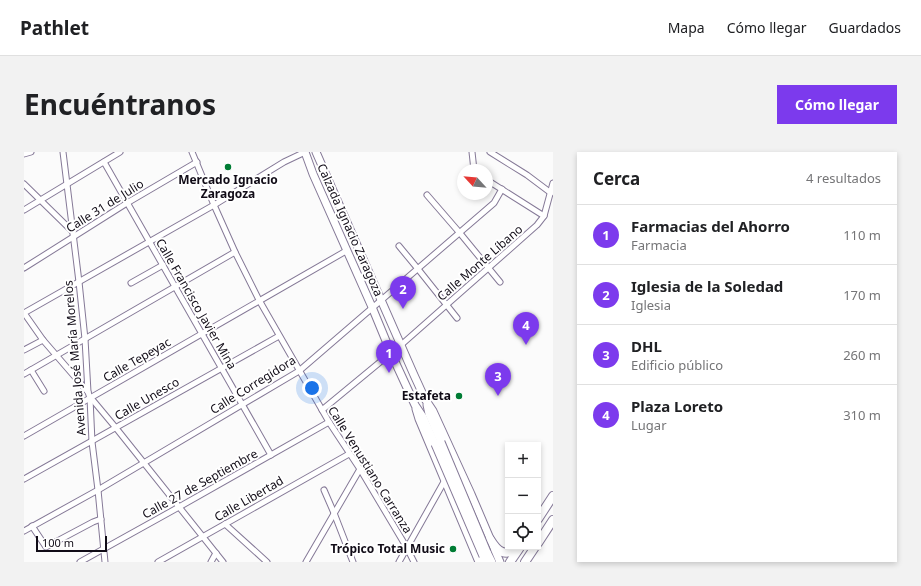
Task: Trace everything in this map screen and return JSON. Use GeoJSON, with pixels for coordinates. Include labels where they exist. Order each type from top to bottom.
{"type":"FeatureCollection","features":[{"type":"Feature","properties":{"kind":"main road","name":"Calzada Ignacio Zaragoza"},"geometry":{"type":"LineString","coordinates":[[305,152],[346,251],[415,405],[419,419],[479,562]]}},
{"type":"Feature","properties":{"kind":"main road","name":"Calzada Ignacio Zaragoza"},"geometry":{"type":"LineString","coordinates":[[316,152],[425,399],[438,443],[486,562]]}},
{"type":"Feature","properties":{"kind":"main road","name":"Calzada Ignacio Zaragoza"},"geometry":{"type":"LineString","coordinates":[[425,399],[433,411],[500,562]]}},
{"type":"Feature","properties":{"kind":"main road","name":"Calzada Ignacio Zaragoza"},"geometry":{"type":"LineString","coordinates":[[415,405],[438,443],[492,562]]}},
{"type":"Feature","properties":{"kind":"main road"},"geometry":{"type":"LineString","coordinates":[[541,514],[553,496]]}},
{"type":"Feature","properties":{"kind":"main road"},"geometry":{"type":"LineString","coordinates":[[464,526],[473,531],[478,530],[481,527],[482,519]]}},
{"type":"Feature","properties":{"kind":"main road"},"geometry":{"type":"LineString","coordinates":[[541,538],[553,520]]}},
{"type":"Feature","properties":{"kind":"main road"},"geometry":{"type":"LineString","coordinates":[[490,539],[495,547],[502,552],[510,553],[515,550]]}},
{"type":"Feature","properties":{"kind":"main road"},"geometry":{"type":"LineString","coordinates":[[510,562],[518,550]]}},
{"type":"Feature","properties":{"kind":"main road"},"geometry":{"type":"LineString","coordinates":[[525,562],[533,550]]}},
{"type":"Feature","properties":{"kind":"street"},"geometry":{"type":"LineString","coordinates":[[24,154],[31,152]]}},
{"type":"Feature","properties":{"kind":"street","name":"Avenida José María Morelos"},"geometry":{"type":"LineString","coordinates":[[64,152],[85,339],[92,442],[101,519],[104,562]]}},
{"type":"Feature","properties":{"kind":"street"},"geometry":{"type":"LineString","coordinates":[[24,210],[120,152]]}},
{"type":"Feature","properties":{"kind":"street","name":"Calle Venustiano Carranza"},"geometry":{"type":"LineString","coordinates":[[192,152],[214,204],[259,300],[329,422],[360,469],[414,562]]}},
{"type":"Feature","properties":{"kind":"street"},"geometry":{"type":"LineString","coordinates":[[88,392],[43,340],[24,313],[149,242],[284,162],[305,152]]}},
{"type":"Feature","properties":{"kind":"street"},"geometry":{"type":"LineString","coordinates":[[472,152],[473,164]]}},
{"type":"Feature","properties":{"kind":"street"},"geometry":{"type":"LineString","coordinates":[[490,152],[527,175],[551,193]]}},
{"type":"Feature","properties":{"kind":"street","name":"Calle Francisco Javier Mina"},"geometry":{"type":"LineString","coordinates":[[104,162],[271,455]]}},
{"type":"Feature","properties":{"kind":"street","name":"Calle 31 de Julio"},"geometry":{"type":"LineString","coordinates":[[24,268],[74,234],[197,162]]}},
{"type":"Feature","properties":{"kind":"street","name":"Calle Monte Líbano"},"geometry":{"type":"LineString","coordinates":[[401,345],[537,225],[544,216],[553,183]]}},
{"type":"Feature","properties":{"kind":"street"},"geometry":{"type":"LineString","coordinates":[[24,184],[74,234]]}},
{"type":"Feature","properties":{"kind":"street"},"geometry":{"type":"LineString","coordinates":[[493,184],[544,216]]}},
{"type":"Feature","properties":{"kind":"street","name":"Calle Corregidora"},"geometry":{"type":"LineString","coordinates":[[24,531],[98,490],[299,371],[494,203],[502,189]]}},
{"type":"Feature","properties":{"kind":"street"},"geometry":{"type":"LineString","coordinates":[[426,195],[500,282]]}},
{"type":"Feature","properties":{"kind":"street"},"geometry":{"type":"LineString","coordinates":[[399,246],[418,268],[456,318]]}},
{"type":"Feature","properties":{"kind":"street","name":"Calle Tepeyac"},"geometry":{"type":"LineString","coordinates":[[24,436],[346,251]]}},
{"type":"Feature","properties":{"kind":"street"},"geometry":{"type":"LineString","coordinates":[[24,374],[236,252]]}},
{"type":"Feature","properties":{"kind":"street"},"geometry":{"type":"LineString","coordinates":[[131,283],[163,265]]}},
{"type":"Feature","properties":{"kind":"street","name":"Calle Unesco"},"geometry":{"type":"LineString","coordinates":[[24,479],[279,336]]}},
{"type":"Feature","properties":{"kind":"street"},"geometry":{"type":"LineString","coordinates":[[24,350],[43,340]]}},
{"type":"Feature","properties":{"kind":"street"},"geometry":{"type":"LineString","coordinates":[[322,410],[391,353]]}},
{"type":"Feature","properties":{"kind":"street"},"geometry":{"type":"LineString","coordinates":[[32,370],[44,391]]}},
{"type":"Feature","properties":{"kind":"street"},"geometry":{"type":"LineString","coordinates":[[90,398],[116,428],[223,562]]}},
{"type":"Feature","properties":{"kind":"street","name":"Calle 27 de Septiembre"},"geometry":{"type":"LineString","coordinates":[[80,562],[180,508],[329,422]]}},
{"type":"Feature","properties":{"kind":"street","name":"Calle Libertad"},"geometry":{"type":"LineString","coordinates":[[158,562],[349,454]]}},
{"type":"Feature","properties":{"kind":"street"},"geometry":{"type":"LineString","coordinates":[[306,562],[360,469]]}},
{"type":"Feature","properties":{"kind":"street"},"geometry":{"type":"LineString","coordinates":[[399,562],[445,480]]}},
{"type":"Feature","properties":{"kind":"street"},"geometry":{"type":"LineString","coordinates":[[324,490],[353,562]]}},
{"type":"Feature","properties":{"kind":"street"},"geometry":{"type":"LineString","coordinates":[[32,526],[46,547],[101,519]]}},
{"type":"Feature","properties":{"kind":"street"},"geometry":{"type":"LineString","coordinates":[[225,524],[267,562]]}},
{"type":"Feature","properties":{"kind":"street"},"geometry":{"type":"LineString","coordinates":[[211,562],[216,553]]}},
{"type":"Feature","properties":{"kind":"place","name":"Mercado Ignacio Zaragoza"},"geometry":{"type":"Point","coordinates":[228,167]}},
{"type":"Feature","properties":{"kind":"place","name":"Iglesia de la Soledad"},"geometry":{"type":"Point","coordinates":[403,309]}},
{"type":"Feature","properties":{"kind":"place","name":"Plaza Loreto"},"geometry":{"type":"Point","coordinates":[526,345]}},
{"type":"Feature","properties":{"kind":"place","name":"Farmacias del Ahorro"},"geometry":{"type":"Point","coordinates":[389,373]}},
{"type":"Feature","properties":{"kind":"place","name":"Estafeta"},"geometry":{"type":"Point","coordinates":[459,396]}},
{"type":"Feature","properties":{"kind":"place","name":"DHL"},"geometry":{"type":"Point","coordinates":[498,396]}},
{"type":"Feature","properties":{"kind":"place","name":"Trópico Total Music"},"geometry":{"type":"Point","coordinates":[453,549]}}]}
